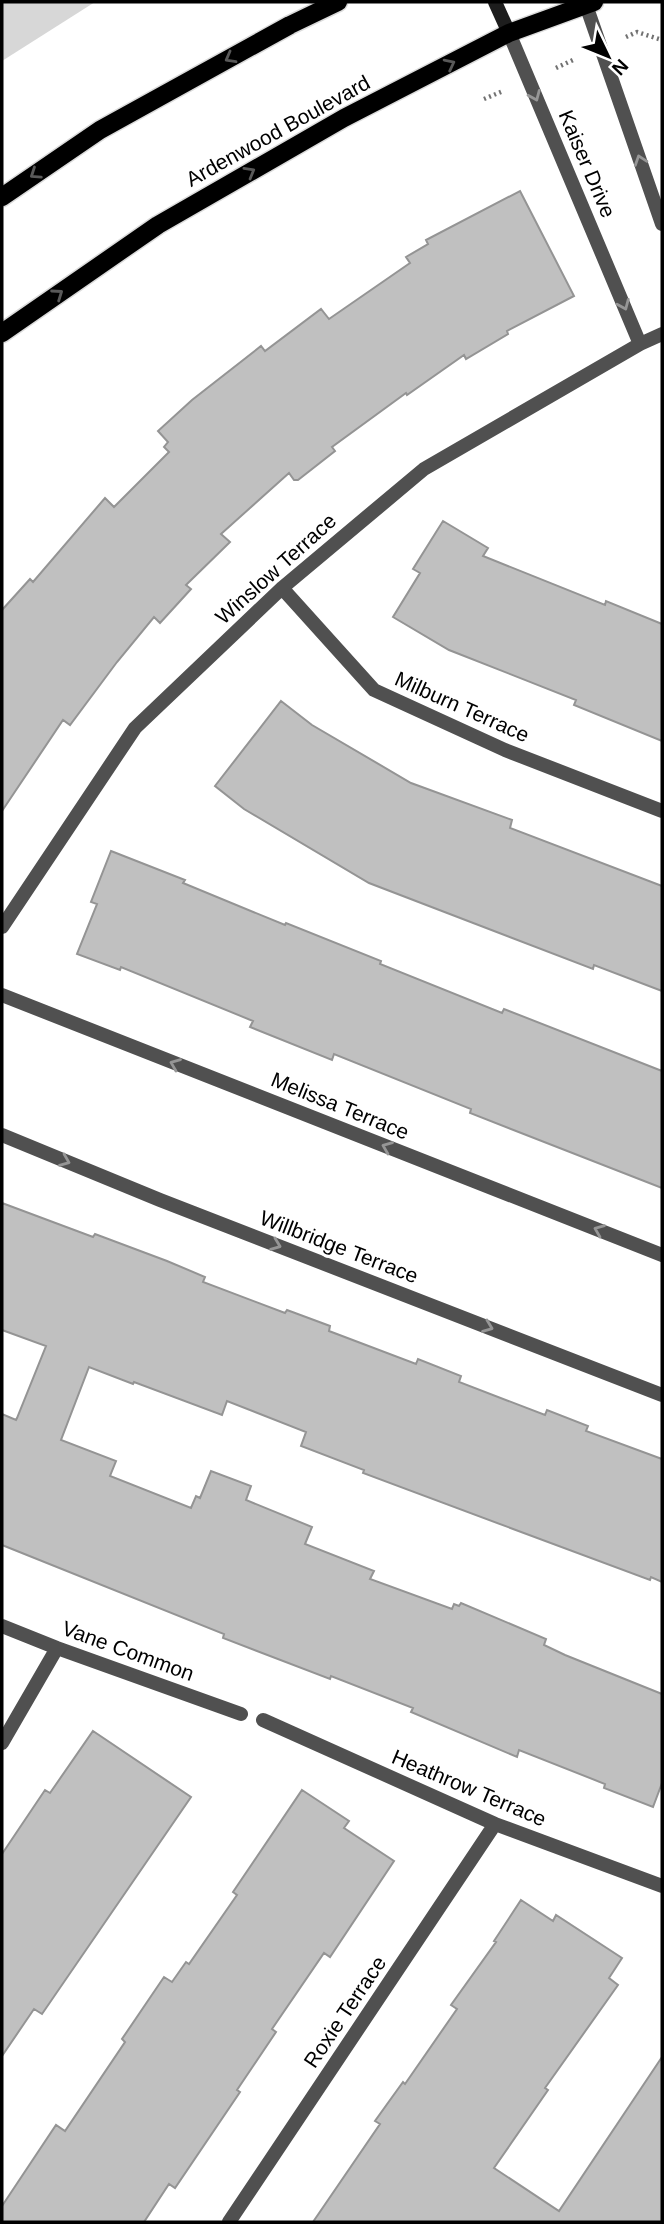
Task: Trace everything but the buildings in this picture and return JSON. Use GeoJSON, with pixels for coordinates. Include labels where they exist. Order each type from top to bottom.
{"type":"FeatureCollection","features":[{"type":"Feature","properties":{"kind":"main road"},"geometry":{"type":"LineString","coordinates":[[2,197],[100,130],[290,25],[338,2]]}},
{"type":"Feature","properties":{"kind":"main road","name":"Ardenwood Boulevard"},"geometry":{"type":"LineString","coordinates":[[2,333],[158,225],[344,118],[509,33],[588,3]]}},
{"type":"Feature","properties":{"kind":"street","name":"Kaiser Drive"},"geometry":{"type":"LineString","coordinates":[[495,2],[640,344]]}},
{"type":"Feature","properties":{"kind":"street"},"geometry":{"type":"LineString","coordinates":[[588,3],[600,48],[662,224]]}},
{"type":"Feature","properties":{"kind":"street","name":"Winslow Terrace"},"geometry":{"type":"LineString","coordinates":[[2,927],[135,728],[282,588],[424,469],[640,344],[662,334]]}},
{"type":"Feature","properties":{"kind":"street","name":"Milburn Terrace"},"geometry":{"type":"LineString","coordinates":[[282,588],[373,690],[505,750],[662,811]]}},
{"type":"Feature","properties":{"kind":"street","name":"Melissa Terrace"},"geometry":{"type":"LineString","coordinates":[[2,995],[662,1255]]}},
{"type":"Feature","properties":{"kind":"street","name":"Willbridge Terrace"},"geometry":{"type":"LineString","coordinates":[[2,1135],[173,1205],[662,1395]]}},
{"type":"Feature","properties":{"kind":"street","name":"Vane Common"},"geometry":{"type":"LineString","coordinates":[[2,1626],[241,1714]]}},
{"type":"Feature","properties":{"kind":"street"},"geometry":{"type":"LineString","coordinates":[[2,1743],[57,1648]]}},
{"type":"Feature","properties":{"kind":"street","name":"Heathrow Terrace"},"geometry":{"type":"LineString","coordinates":[[263,1720],[495,1824],[662,1886]]}},
{"type":"Feature","properties":{"kind":"street","name":"Roxie Terrace"},"geometry":{"type":"LineString","coordinates":[[229,2222],[495,1824]]}},
{"type":"Feature","properties":{"kind":"path"},"geometry":{"type":"LineString","coordinates":[[484,99],[637,32],[662,40]]}},
{"type":"Feature","properties":{"kind":"shaded area"},"geometry":{"type":"Polygon","coordinates":[[[2,2],[95,2],[2,61],[2,2]]]}}]}
